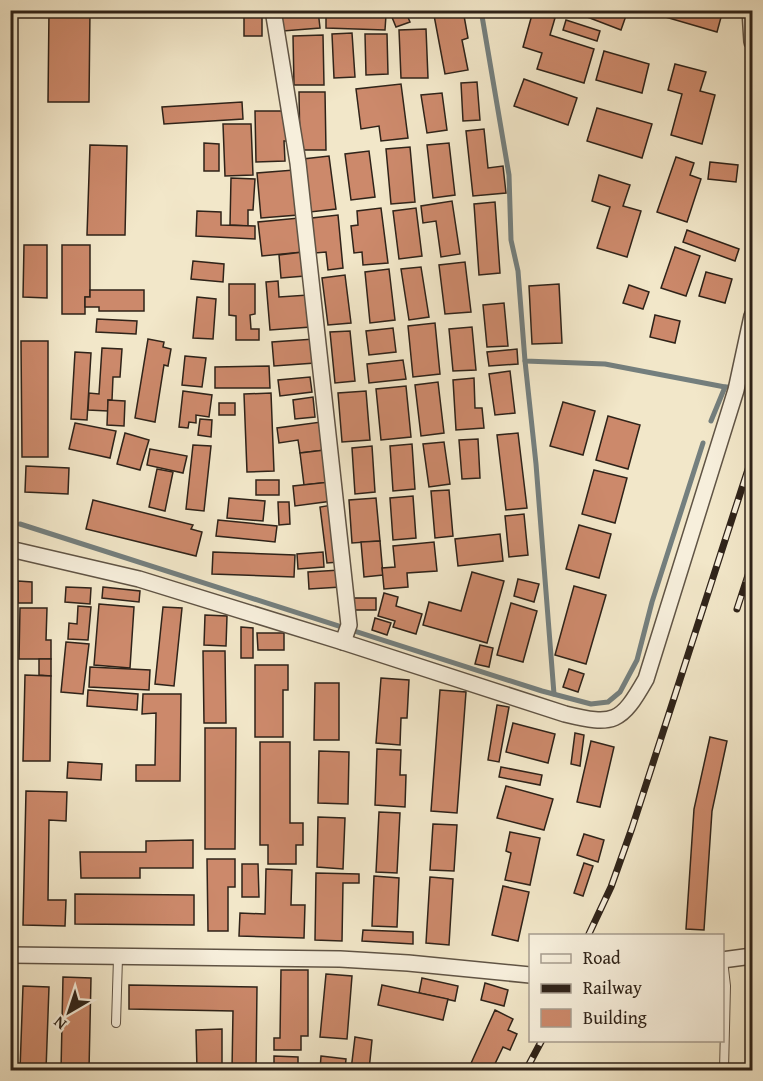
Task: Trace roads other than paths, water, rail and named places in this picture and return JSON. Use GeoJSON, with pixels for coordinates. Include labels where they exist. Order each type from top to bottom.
{"type":"FeatureCollection","features":[{"type":"Feature","properties":{"kind":"street"},"geometry":{"type":"LineString","coordinates":[[273,10],[298,163],[349,625],[343,642]]}},
{"type":"Feature","properties":{"kind":"street"},"geometry":{"type":"LineString","coordinates":[[750,10],[753,42]]}},
{"type":"Feature","properties":{"kind":"street"},"geometry":{"type":"LineString","coordinates":[[10,549],[139,579],[565,714],[607,721],[620,716],[632,703],[646,679],[736,390],[753,316]]}},
{"type":"Feature","properties":{"kind":"street"},"geometry":{"type":"LineString","coordinates":[[10,956],[351,960],[529,975]]}},
{"type":"Feature","properties":{"kind":"street"},"geometry":{"type":"LineString","coordinates":[[724,960],[753,956]]}},
{"type":"Feature","properties":{"kind":"lane"},"geometry":{"type":"LineString","coordinates":[[116,1023],[118,958]]}},
{"type":"Feature","properties":{"kind":"lane"},"geometry":{"type":"LineString","coordinates":[[724,969],[726,986],[724,1071]]}},
{"type":"Feature","properties":{"kind":"waterway"},"geometry":{"type":"LineString","coordinates":[[481,10],[509,175],[511,240],[518,271],[525,361],[605,364],[725,387]]}},
{"type":"Feature","properties":{"kind":"waterway"},"geometry":{"type":"LineString","coordinates":[[525,361],[536,464],[554,694]]}},
{"type":"Feature","properties":{"kind":"waterway"},"geometry":{"type":"LineString","coordinates":[[711,421],[725,387],[728,387]]}},
{"type":"Feature","properties":{"kind":"waterway"},"geometry":{"type":"LineString","coordinates":[[20,524],[542,691],[591,704],[608,702],[620,692],[637,660],[652,602],[703,443]]}},
{"type":"Feature","properties":{"kind":"railway"},"geometry":{"type":"LineString","coordinates":[[589,934],[611,887],[632,828],[752,457]]}},
{"type":"Feature","properties":{"kind":"railway"},"geometry":{"type":"LineString","coordinates":[[737,609],[752,563]]}},
{"type":"Feature","properties":{"kind":"railway"},"geometry":{"type":"LineString","coordinates":[[526,1070],[541,1042]]}}]}
